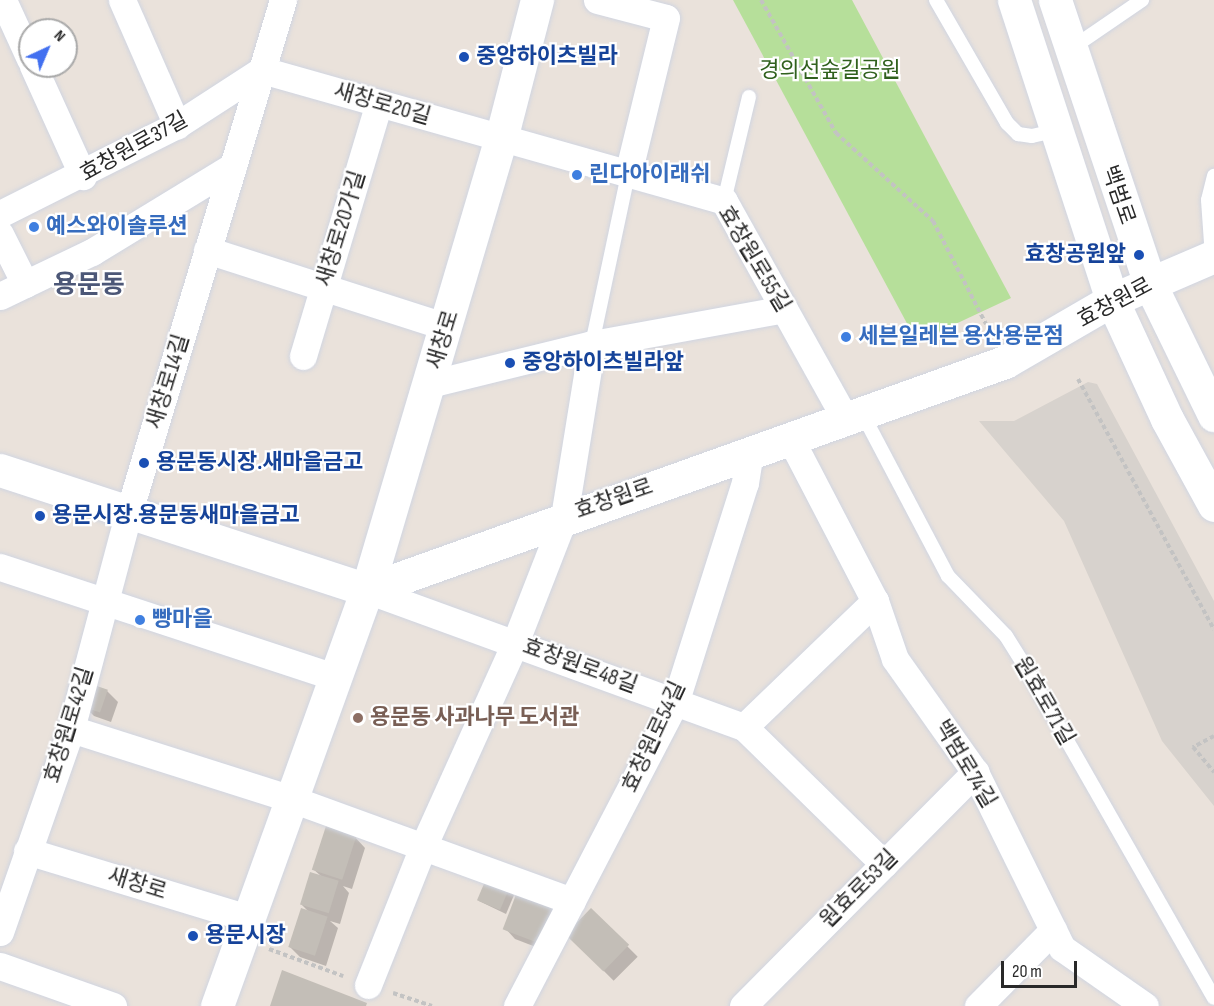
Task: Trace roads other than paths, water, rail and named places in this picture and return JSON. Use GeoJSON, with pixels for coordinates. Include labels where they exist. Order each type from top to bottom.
{"type":"FeatureCollection","features":[{"type":"Feature","properties":{"kind":"main road","name":"새창로"},"geometry":{"type":"LineString","coordinates":[[217,1006],[243,928],[367,590],[447,327],[501,139],[537,0]]}},
{"type":"Feature","properties":{"kind":"main road","name":"백범로"},"geometry":{"type":"LineString","coordinates":[[1014,0],[1112,300],[1167,419],[1214,505]]}},
{"type":"Feature","properties":{"kind":"main road","name":"백범로"},"geometry":{"type":"LineString","coordinates":[[1055,0],[1150,284],[1214,415]]}},
{"type":"Feature","properties":{"kind":"main road"},"geometry":{"type":"LineString","coordinates":[[1052,115],[1076,111],[1083,88]]}},
{"type":"Feature","properties":{"kind":"main road","name":"효창원로"},"geometry":{"type":"LineString","coordinates":[[367,590],[564,516],[854,417],[1005,362],[1112,300],[1213,257]]}},
{"type":"Feature","properties":{"kind":"main road"},"geometry":{"type":"LineString","coordinates":[[0,470],[128,514],[367,590]]}},
{"type":"Feature","properties":{"kind":"street"},"geometry":{"type":"LineString","coordinates":[[3,0],[18,33]]}},
{"type":"Feature","properties":{"kind":"street"},"geometry":{"type":"LineString","coordinates":[[122,0],[177,125]]}},
{"type":"Feature","properties":{"kind":"street","name":"새창로14길"},"geometry":{"type":"LineString","coordinates":[[128,514],[283,0]]}},
{"type":"Feature","properties":{"kind":"street"},"geometry":{"type":"LineString","coordinates":[[597,0],[666,18],[628,174]]}},
{"type":"Feature","properties":{"kind":"street","name":"효창원로37길"},"geometry":{"type":"LineString","coordinates":[[0,214],[83,176],[177,125],[261,70]]}},
{"type":"Feature","properties":{"kind":"street","name":"새창로20길"},"geometry":{"type":"LineString","coordinates":[[261,70],[379,102],[501,139]]}},
{"type":"Feature","properties":{"kind":"street"},"geometry":{"type":"LineString","coordinates":[[38,78],[83,176]]}},
{"type":"Feature","properties":{"kind":"street","name":"새창로20가길"},"geometry":{"type":"LineString","coordinates":[[303,356],[379,102]]}},
{"type":"Feature","properties":{"kind":"street","name":"효창원로55길"},"geometry":{"type":"LineString","coordinates":[[501,139],[724,201],[784,309],[854,417]]}},
{"type":"Feature","properties":{"kind":"street"},"geometry":{"type":"LineString","coordinates":[[0,296],[92,252],[233,166]]}},
{"type":"Feature","properties":{"kind":"street"},"geometry":{"type":"LineString","coordinates":[[0,234],[25,284]]}},
{"type":"Feature","properties":{"kind":"street"},"geometry":{"type":"LineString","coordinates":[[207,250],[447,327]]}},
{"type":"Feature","properties":{"kind":"street"},"geometry":{"type":"LineString","coordinates":[[429,384],[592,344],[784,309]]}},
{"type":"Feature","properties":{"kind":"street"},"geometry":{"type":"LineString","coordinates":[[368,985],[423,847],[515,643],[564,516],[592,344]]}},
{"type":"Feature","properties":{"kind":"street","name":"백범로74길"},"geometry":{"type":"LineString","coordinates":[[790,438],[875,601],[895,659],[975,772],[1062,948],[1129,1002]]}},
{"type":"Feature","properties":{"kind":"street","name":"효창원로54길"},"geometry":{"type":"LineString","coordinates":[[517,1006],[676,700],[745,483],[750,452]]}},
{"type":"Feature","properties":{"kind":"street","name":"효창원로42길"},"geometry":{"type":"LineString","coordinates":[[0,932],[71,729],[128,514]]}},
{"type":"Feature","properties":{"kind":"street"},"geometry":{"type":"LineString","coordinates":[[0,567],[335,677]]}},
{"type":"Feature","properties":{"kind":"street","name":"효창원로48길"},"geometry":{"type":"LineString","coordinates":[[367,590],[676,700],[744,727],[884,864]]}},
{"type":"Feature","properties":{"kind":"street"},"geometry":{"type":"LineString","coordinates":[[744,727],[875,601]]}},
{"type":"Feature","properties":{"kind":"street"},"geometry":{"type":"LineString","coordinates":[[71,729],[290,798],[572,901]]}},
{"type":"Feature","properties":{"kind":"street","name":"원효로53길"},"geometry":{"type":"LineString","coordinates":[[743,1006],[975,772]]}},
{"type":"Feature","properties":{"kind":"street","name":"새창로"},"geometry":{"type":"LineString","coordinates":[[27,851],[243,928]]}},
{"type":"Feature","properties":{"kind":"street"},"geometry":{"type":"LineString","coordinates":[[978,1006],[1053,930]]}},
{"type":"Feature","properties":{"kind":"street"},"geometry":{"type":"LineString","coordinates":[[0,966],[114,1006]]}},
{"type":"Feature","properties":{"kind":"lane"},"geometry":{"type":"LineString","coordinates":[[936,0],[1018,134],[1032,136],[1052,115]]}},
{"type":"Feature","properties":{"kind":"lane"},"geometry":{"type":"LineString","coordinates":[[1071,50],[1142,0]]}},
{"type":"Feature","properties":{"kind":"lane"},"geometry":{"type":"LineString","coordinates":[[724,201],[749,97]]}},
{"type":"Feature","properties":{"kind":"lane"},"geometry":{"type":"LineString","coordinates":[[592,344],[628,174]]}},
{"type":"Feature","properties":{"kind":"lane"},"geometry":{"type":"LineString","coordinates":[[1213,257],[1208,200],[1214,176]]}},
{"type":"Feature","properties":{"kind":"lane","name":"원효로71길"},"geometry":{"type":"LineString","coordinates":[[854,417],[948,576],[1006,636],[1024,665],[1214,998]]}},
{"type":"Feature","properties":{"kind":"place","name":"중앙하이츠빌라"},"geometry":{"type":"Point","coordinates":[464,57]}},
{"type":"Feature","properties":{"kind":"place","name":"린다아이래쉬"},"geometry":{"type":"Point","coordinates":[577,175]}},
{"type":"Feature","properties":{"kind":"place","name":"예스와이솔루션"},"geometry":{"type":"Point","coordinates":[34,227]}},
{"type":"Feature","properties":{"kind":"place","name":"효창공원앞"},"geometry":{"type":"Point","coordinates":[1139,255]}},
{"type":"Feature","properties":{"kind":"place","name":"세븐일레븐 용산용문점"},"geometry":{"type":"Point","coordinates":[846,337]}},
{"type":"Feature","properties":{"kind":"place","name":"중앙하이츠빌라앞"},"geometry":{"type":"Point","coordinates":[510,363]}},
{"type":"Feature","properties":{"kind":"place","name":"용문동시장.새마을금고"},"geometry":{"type":"Point","coordinates":[144,463]}},
{"type":"Feature","properties":{"kind":"place","name":"용문시장.용문동새마을금고"},"geometry":{"type":"Point","coordinates":[40,516]}},
{"type":"Feature","properties":{"kind":"place","name":"빵마을"},"geometry":{"type":"Point","coordinates":[140,620]}},
{"type":"Feature","properties":{"kind":"place","name":"용문동 사과나무 도서관"},"geometry":{"type":"Point","coordinates":[358,718]}},
{"type":"Feature","properties":{"kind":"place","name":"용문시장"},"geometry":{"type":"Point","coordinates":[193,936]}},
{"type":"Feature","properties":{"kind":"district","name":"용문동"},"geometry":{"type":"Point","coordinates":[89,286]}},
{"type":"Feature","properties":{"kind":"park label","name":"경의선숲길공원"},"geometry":{"type":"Point","coordinates":[830,71]}}]}
